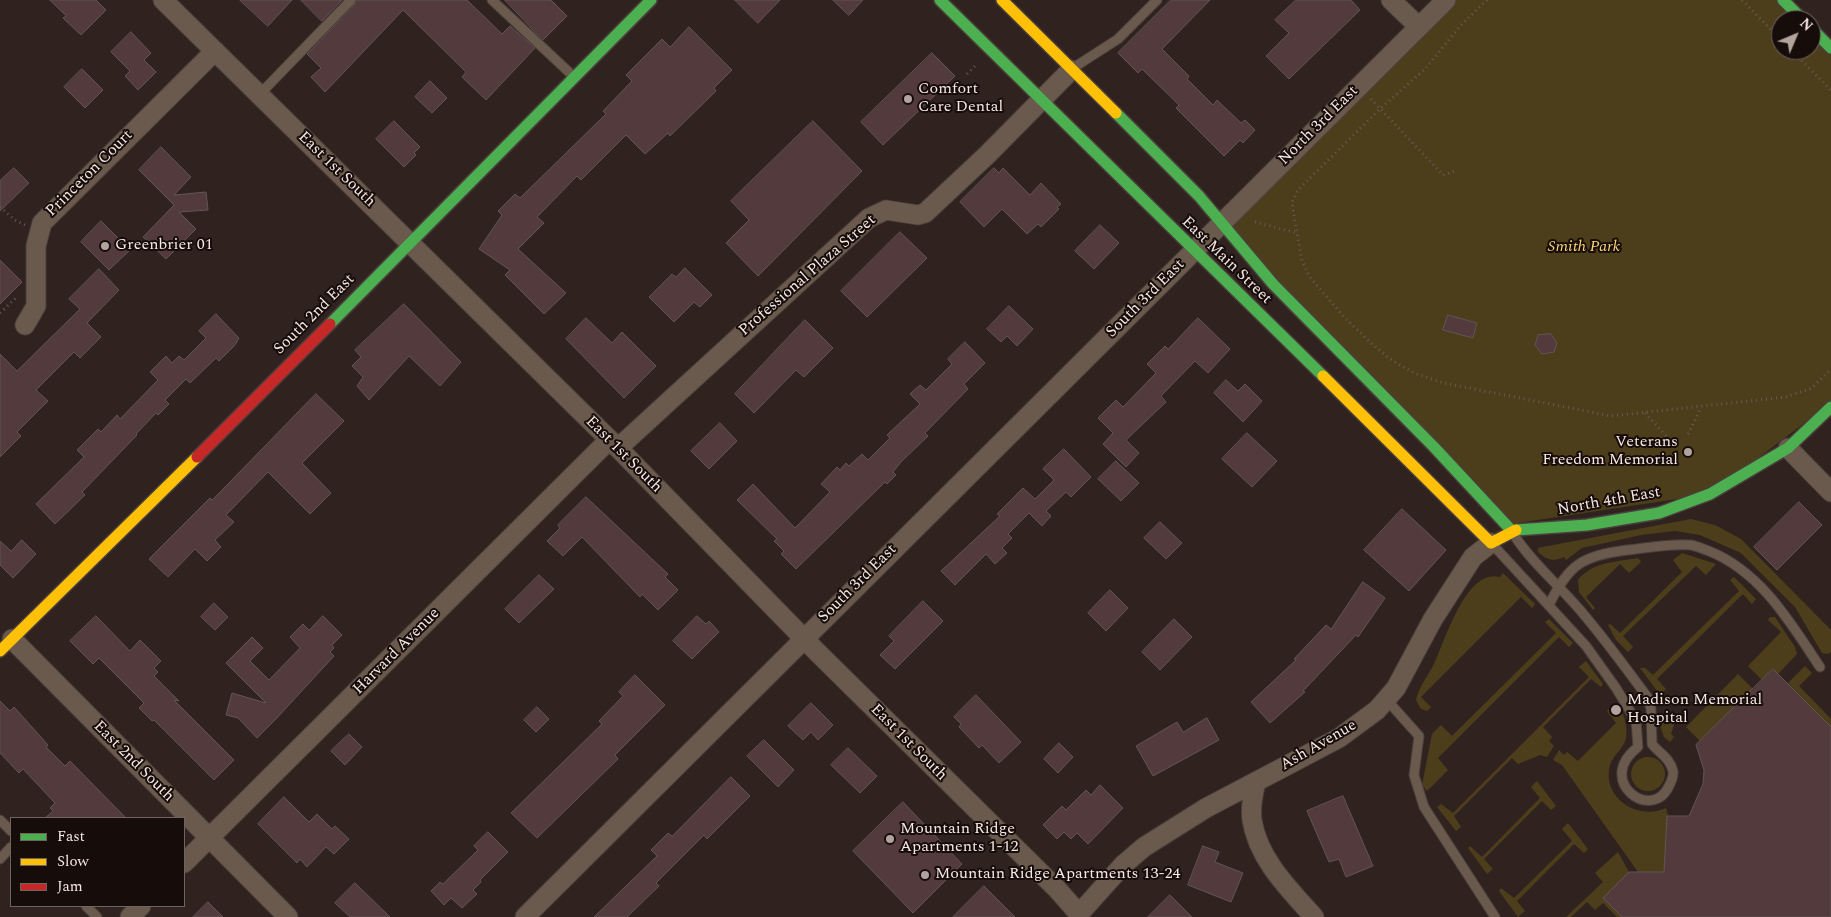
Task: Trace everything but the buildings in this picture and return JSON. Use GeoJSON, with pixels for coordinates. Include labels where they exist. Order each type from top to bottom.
{"type":"FeatureCollection","features":[{"type":"Feature","properties":{"kind":"street","name":"East 1st South"},"geometry":{"type":"LineString","coordinates":[[163,0],[613,444],[804,638],[1057,890],[1078,916]]}},
{"type":"Feature","properties":{"kind":"street","name":"South 2nd East"},"geometry":{"type":"LineString","coordinates":[[6,641],[410,242],[651,0]]}},
{"type":"Feature","properties":{"kind":"street","name":"East Main Street"},"geometry":{"type":"LineString","coordinates":[[940,0],[1193,252],[1376,428],[1491,543]]}},
{"type":"Feature","properties":{"kind":"street","name":"East Main Street"},"geometry":{"type":"LineString","coordinates":[[1002,0],[1199,196],[1221,224],[1310,322],[1512,531]]}},
{"type":"Feature","properties":{"kind":"street"},"geometry":{"type":"LineString","coordinates":[[1390,0],[1419,27]]}},
{"type":"Feature","properties":{"kind":"street","name":"North 3rd East"},"geometry":{"type":"LineString","coordinates":[[1193,252],[1446,0]]}},
{"type":"Feature","properties":{"kind":"street"},"geometry":{"type":"LineString","coordinates":[[1783,0],[1793,10]]}},
{"type":"Feature","properties":{"kind":"street"},"geometry":{"type":"LineString","coordinates":[[1821,38],[1831,48]]}},
{"type":"Feature","properties":{"kind":"street","name":"Princeton Court"},"geometry":{"type":"LineString","coordinates":[[25,325],[36,306],[36,246],[42,223],[77,186],[215,51]]}},
{"type":"Feature","properties":{"kind":"street","name":"Professional Plaza Street"},"geometry":{"type":"LineString","coordinates":[[613,444],[870,218],[886,210],[918,215],[925,213],[1071,70]]}},
{"type":"Feature","properties":{"kind":"street","name":"South 3rd East"},"geometry":{"type":"LineString","coordinates":[[525,917],[1193,252]]}},
{"type":"Feature","properties":{"kind":"street","name":"North 4th East"},"geometry":{"type":"LineString","coordinates":[[1512,531],[1587,525],[1659,513],[1710,494],[1788,448],[1831,407]]}},
{"type":"Feature","properties":{"kind":"street","name":"Harvard Avenue"},"geometry":{"type":"LineString","coordinates":[[185,862],[613,444]]}},
{"type":"Feature","properties":{"kind":"street"},"geometry":{"type":"LineString","coordinates":[[1788,448],[1831,492]]}},
{"type":"Feature","properties":{"kind":"street","name":"Ash Avenue"},"geometry":{"type":"LineString","coordinates":[[1078,916],[1123,865],[1144,846],[1206,808],[1339,738],[1360,724],[1396,688],[1433,619],[1473,557],[1491,543],[1512,531]]}},
{"type":"Feature","properties":{"kind":"street","name":"East 2nd South"},"geometry":{"type":"LineString","coordinates":[[6,641],[288,917]]}},
{"type":"Feature","properties":{"kind":"street"},"geometry":{"type":"LineString","coordinates":[[1256,782],[1251,819],[1265,856],[1283,883],[1314,917]]}},
{"type":"Feature","properties":{"kind":"street"},"geometry":{"type":"LineString","coordinates":[[130,917],[140,907]]}},
{"type":"Feature","properties":{"kind":"lane"},"geometry":{"type":"LineString","coordinates":[[259,95],[351,0]]}},
{"type":"Feature","properties":{"kind":"lane"},"geometry":{"type":"LineString","coordinates":[[492,0],[574,78]]}},
{"type":"Feature","properties":{"kind":"lane"},"geometry":{"type":"LineString","coordinates":[[1071,70],[1118,39],[1157,0]]}},
{"type":"Feature","properties":{"kind":"lane"},"geometry":{"type":"LineString","coordinates":[[1491,543],[1586,646],[1616,688],[1636,721],[1638,747],[1626,757],[1621,771],[1626,788],[1633,796],[1642,800],[1660,797],[1667,790],[1673,772],[1666,758],[1652,744],[1652,709],[1648,698],[1594,625],[1559,586],[1530,558],[1512,531]]}},
{"type":"Feature","properties":{"kind":"lane"},"geometry":{"type":"LineString","coordinates":[[1549,605],[1559,586],[1572,569],[1588,557],[1661,546],[1692,545],[1724,557],[1747,572],[1791,622],[1820,667]]}},
{"type":"Feature","properties":{"kind":"lane"},"geometry":{"type":"LineString","coordinates":[[1386,699],[1419,736],[1414,776],[1424,807],[1495,917]]}},
{"type":"Feature","properties":{"kind":"lane"},"geometry":{"type":"LineString","coordinates":[[0,820],[10,830]]}},
{"type":"Feature","properties":{"kind":"lane"},"geometry":{"type":"LineString","coordinates":[[0,858],[10,849]]}},
{"type":"Feature","properties":{"kind":"lane"},"geometry":{"type":"LineString","coordinates":[[87,907],[97,917]]}},
{"type":"Feature","properties":{"kind":"path"},"geometry":{"type":"LineString","coordinates":[[1487,0],[1461,25],[1426,68],[1380,109],[1298,190],[1292,202],[1302,260],[1309,276],[1322,294],[1390,359],[1414,373],[1444,383],[1611,416],[1786,397],[1812,388],[1831,369]]}},
{"type":"Feature","properties":{"kind":"path"},"geometry":{"type":"LineString","coordinates":[[1742,0],[1771,30]]}},
{"type":"Feature","properties":{"kind":"path"},"geometry":{"type":"LineString","coordinates":[[1801,60],[1831,90]]}},
{"type":"Feature","properties":{"kind":"path"},"geometry":{"type":"LineString","coordinates":[[967,74],[980,61]]}},
{"type":"Feature","properties":{"kind":"path"},"geometry":{"type":"LineString","coordinates":[[1372,99],[1443,176],[1456,171]]}},
{"type":"Feature","properties":{"kind":"path"},"geometry":{"type":"LineString","coordinates":[[0,208],[15,220],[39,231]]}},
{"type":"Feature","properties":{"kind":"path"},"geometry":{"type":"LineString","coordinates":[[1255,222],[1297,233]]}},
{"type":"Feature","properties":{"kind":"path"},"geometry":{"type":"LineString","coordinates":[[1688,434],[1701,407]]}},
{"type":"Feature","properties":{"kind":"path"},"geometry":{"type":"LineString","coordinates":[[1644,413],[1670,440]]}},
{"type":"Feature","properties":{"kind":"green space","name":"Smith Park"},"geometry":{"type":"Polygon","coordinates":[[[1446,0],[1784,0],[1794,10],[1771,10],[1771,60],[1821,60],[1821,38],[1831,48],[1831,403],[1710,494],[1511,524],[1221,224],[1446,0]]]}},
{"type":"Feature","properties":{"kind":"green space"},"geometry":{"type":"Polygon","coordinates":[[[1691,519],[1715,525],[1741,539],[1831,630],[1831,652],[1828,654],[1822,653],[1795,607],[1741,553],[1700,535],[1675,531],[1641,535],[1582,548],[1566,560],[1564,557],[1550,559],[1538,552],[1538,548],[1691,519]]]}},
{"type":"Feature","properties":{"kind":"green space"},"geometry":{"type":"Polygon","coordinates":[[[1682,553],[1716,564],[1706,575],[1696,566],[1623,636],[1633,647],[1628,652],[1616,640],[1608,625],[1610,624],[1620,633],[1682,572],[1673,560],[1682,553]]]}},
{"type":"Feature","properties":{"kind":"green space"},"geometry":{"type":"Polygon","coordinates":[[[1638,558],[1641,562],[1629,573],[1620,564],[1586,597],[1595,608],[1593,610],[1579,592],[1578,580],[1597,566],[1638,558]]]}},
{"type":"Feature","properties":{"kind":"green space"},"geometry":{"type":"Polygon","coordinates":[[[1503,573],[1535,604],[1532,608],[1521,597],[1421,697],[1431,707],[1427,711],[1421,709],[1416,700],[1417,695],[1433,666],[1450,625],[1467,595],[1476,584],[1488,577],[1500,577],[1503,573]]]}},
{"type":"Feature","properties":{"kind":"green space"},"geometry":{"type":"Polygon","coordinates":[[[1734,577],[1756,599],[1752,604],[1743,594],[1657,679],[1666,689],[1660,695],[1640,668],[1645,668],[1653,675],[1739,591],[1730,580],[1734,577]]]}},
{"type":"Feature","properties":{"kind":"green space"},"geometry":{"type":"Polygon","coordinates":[[[1770,617],[1775,617],[1795,647],[1797,654],[1778,674],[1773,669],[1762,680],[1748,666],[1781,632],[1768,620],[1770,617]]]}},
{"type":"Feature","properties":{"kind":"green space"},"geometry":{"type":"Polygon","coordinates":[[[1549,619],[1573,643],[1569,647],[1559,637],[1438,758],[1448,770],[1427,791],[1422,785],[1432,734],[1441,725],[1452,736],[1556,633],[1545,622],[1549,619]]]}},
{"type":"Feature","properties":{"kind":"green space"},"geometry":{"type":"Polygon","coordinates":[[[1586,661],[1603,684],[1601,687],[1591,679],[1543,727],[1552,737],[1549,741],[1554,746],[1547,757],[1540,755],[1518,764],[1512,758],[1454,816],[1461,827],[1456,831],[1437,807],[1441,804],[1453,813],[1589,677],[1579,667],[1586,661]]]}},
{"type":"Feature","properties":{"kind":"green space"},"geometry":{"type":"Polygon","coordinates":[[[1805,666],[1812,673],[1799,686],[1831,719],[1831,727],[1788,683],[1805,666]]]}},
{"type":"Feature","properties":{"kind":"green space"},"geometry":{"type":"Polygon","coordinates":[[[1738,674],[1753,689],[1700,741],[1686,727],[1738,674]]]}},
{"type":"Feature","properties":{"kind":"green space"},"geometry":{"type":"Polygon","coordinates":[[[1615,703],[1623,714],[1626,734],[1624,745],[1610,765],[1609,777],[1611,787],[1616,797],[1634,809],[1655,811],[1666,808],[1684,872],[1638,872],[1562,765],[1553,760],[1559,750],[1564,755],[1567,752],[1578,761],[1616,723],[1607,711],[1615,703]]]}},
{"type":"Feature","properties":{"kind":"green space"},"geometry":{"type":"Polygon","coordinates":[[[1664,716],[1674,725],[1671,734],[1674,737],[1670,742],[1664,737],[1660,726],[1664,716]]]}},
{"type":"Feature","properties":{"kind":"green space"},"geometry":{"type":"Polygon","coordinates":[[[1648,757],[1655,758],[1660,762],[1664,767],[1664,781],[1660,786],[1655,790],[1648,791],[1641,790],[1636,786],[1632,781],[1631,774],[1632,767],[1636,762],[1641,758],[1648,757]]]}},
{"type":"Feature","properties":{"kind":"green space"},"geometry":{"type":"Polygon","coordinates":[[[1537,781],[1556,806],[1551,810],[1542,801],[1484,859],[1493,869],[1487,874],[1468,848],[1470,846],[1482,857],[1540,798],[1531,787],[1537,781]]]}},
{"type":"Feature","properties":{"kind":"green space"},"geometry":{"type":"Polygon","coordinates":[[[1568,823],[1588,849],[1584,853],[1574,844],[1517,901],[1525,911],[1518,917],[1499,891],[1501,888],[1514,898],[1572,841],[1562,829],[1568,823]]]}},
{"type":"Feature","properties":{"kind":"green space"},"geometry":{"type":"Polygon","coordinates":[[[1618,852],[1629,872],[1603,898],[1622,917],[1617,917],[1603,903],[1595,910],[1587,902],[1571,917],[1566,917],[1603,882],[1595,873],[1618,852]]]}},
{"type":"Feature","properties":{"kind":"traffic: fast"},"geometry":{"type":"LineString","coordinates":[[330,324],[651,0]]}},
{"type":"Feature","properties":{"kind":"traffic: fast"},"geometry":{"type":"LineString","coordinates":[[940,0],[1323,376]]}},
{"type":"Feature","properties":{"kind":"traffic: fast"},"geometry":{"type":"LineString","coordinates":[[1783,0],[1793,10]]}},
{"type":"Feature","properties":{"kind":"traffic: fast"},"geometry":{"type":"LineString","coordinates":[[1821,38],[1831,48]]}},
{"type":"Feature","properties":{"kind":"traffic: fast"},"geometry":{"type":"LineString","coordinates":[[1116,113],[1199,196],[1273,284],[1434,447],[1512,531]]}},
{"type":"Feature","properties":{"kind":"traffic: fast"},"geometry":{"type":"LineString","coordinates":[[1516,530],[1587,525],[1659,513],[1710,494],[1788,448],[1831,407]]}},
{"type":"Feature","properties":{"kind":"traffic: slow"},"geometry":{"type":"LineString","coordinates":[[1002,0],[1116,113]]}},
{"type":"Feature","properties":{"kind":"traffic: slow"},"geometry":{"type":"LineString","coordinates":[[1323,376],[1491,543],[1516,530]]}},
{"type":"Feature","properties":{"kind":"traffic: slow"},"geometry":{"type":"LineString","coordinates":[[0,651],[197,457]]}},
{"type":"Feature","properties":{"kind":"traffic: jam"},"geometry":{"type":"LineString","coordinates":[[197,457],[330,324]]}},
{"type":"Feature","properties":{"kind":"place","name":"Comfort Care Dental"},"geometry":{"type":"Point","coordinates":[908,99]}},
{"type":"Feature","properties":{"kind":"place","name":"Greenbrier 01"},"geometry":{"type":"Point","coordinates":[105,246]}},
{"type":"Feature","properties":{"kind":"place","name":"Veterans Freedom Memorial"},"geometry":{"type":"Point","coordinates":[1688,452]}},
{"type":"Feature","properties":{"kind":"place","name":"Madison Memorial Hospital"},"geometry":{"type":"Point","coordinates":[1616,710]}},
{"type":"Feature","properties":{"kind":"place","name":"Mountain Ridge Apartments 1-12"},"geometry":{"type":"Point","coordinates":[890,839]}},
{"type":"Feature","properties":{"kind":"place","name":"Mountain Ridge Apartments 13-24"},"geometry":{"type":"Point","coordinates":[925,875]}}]}
